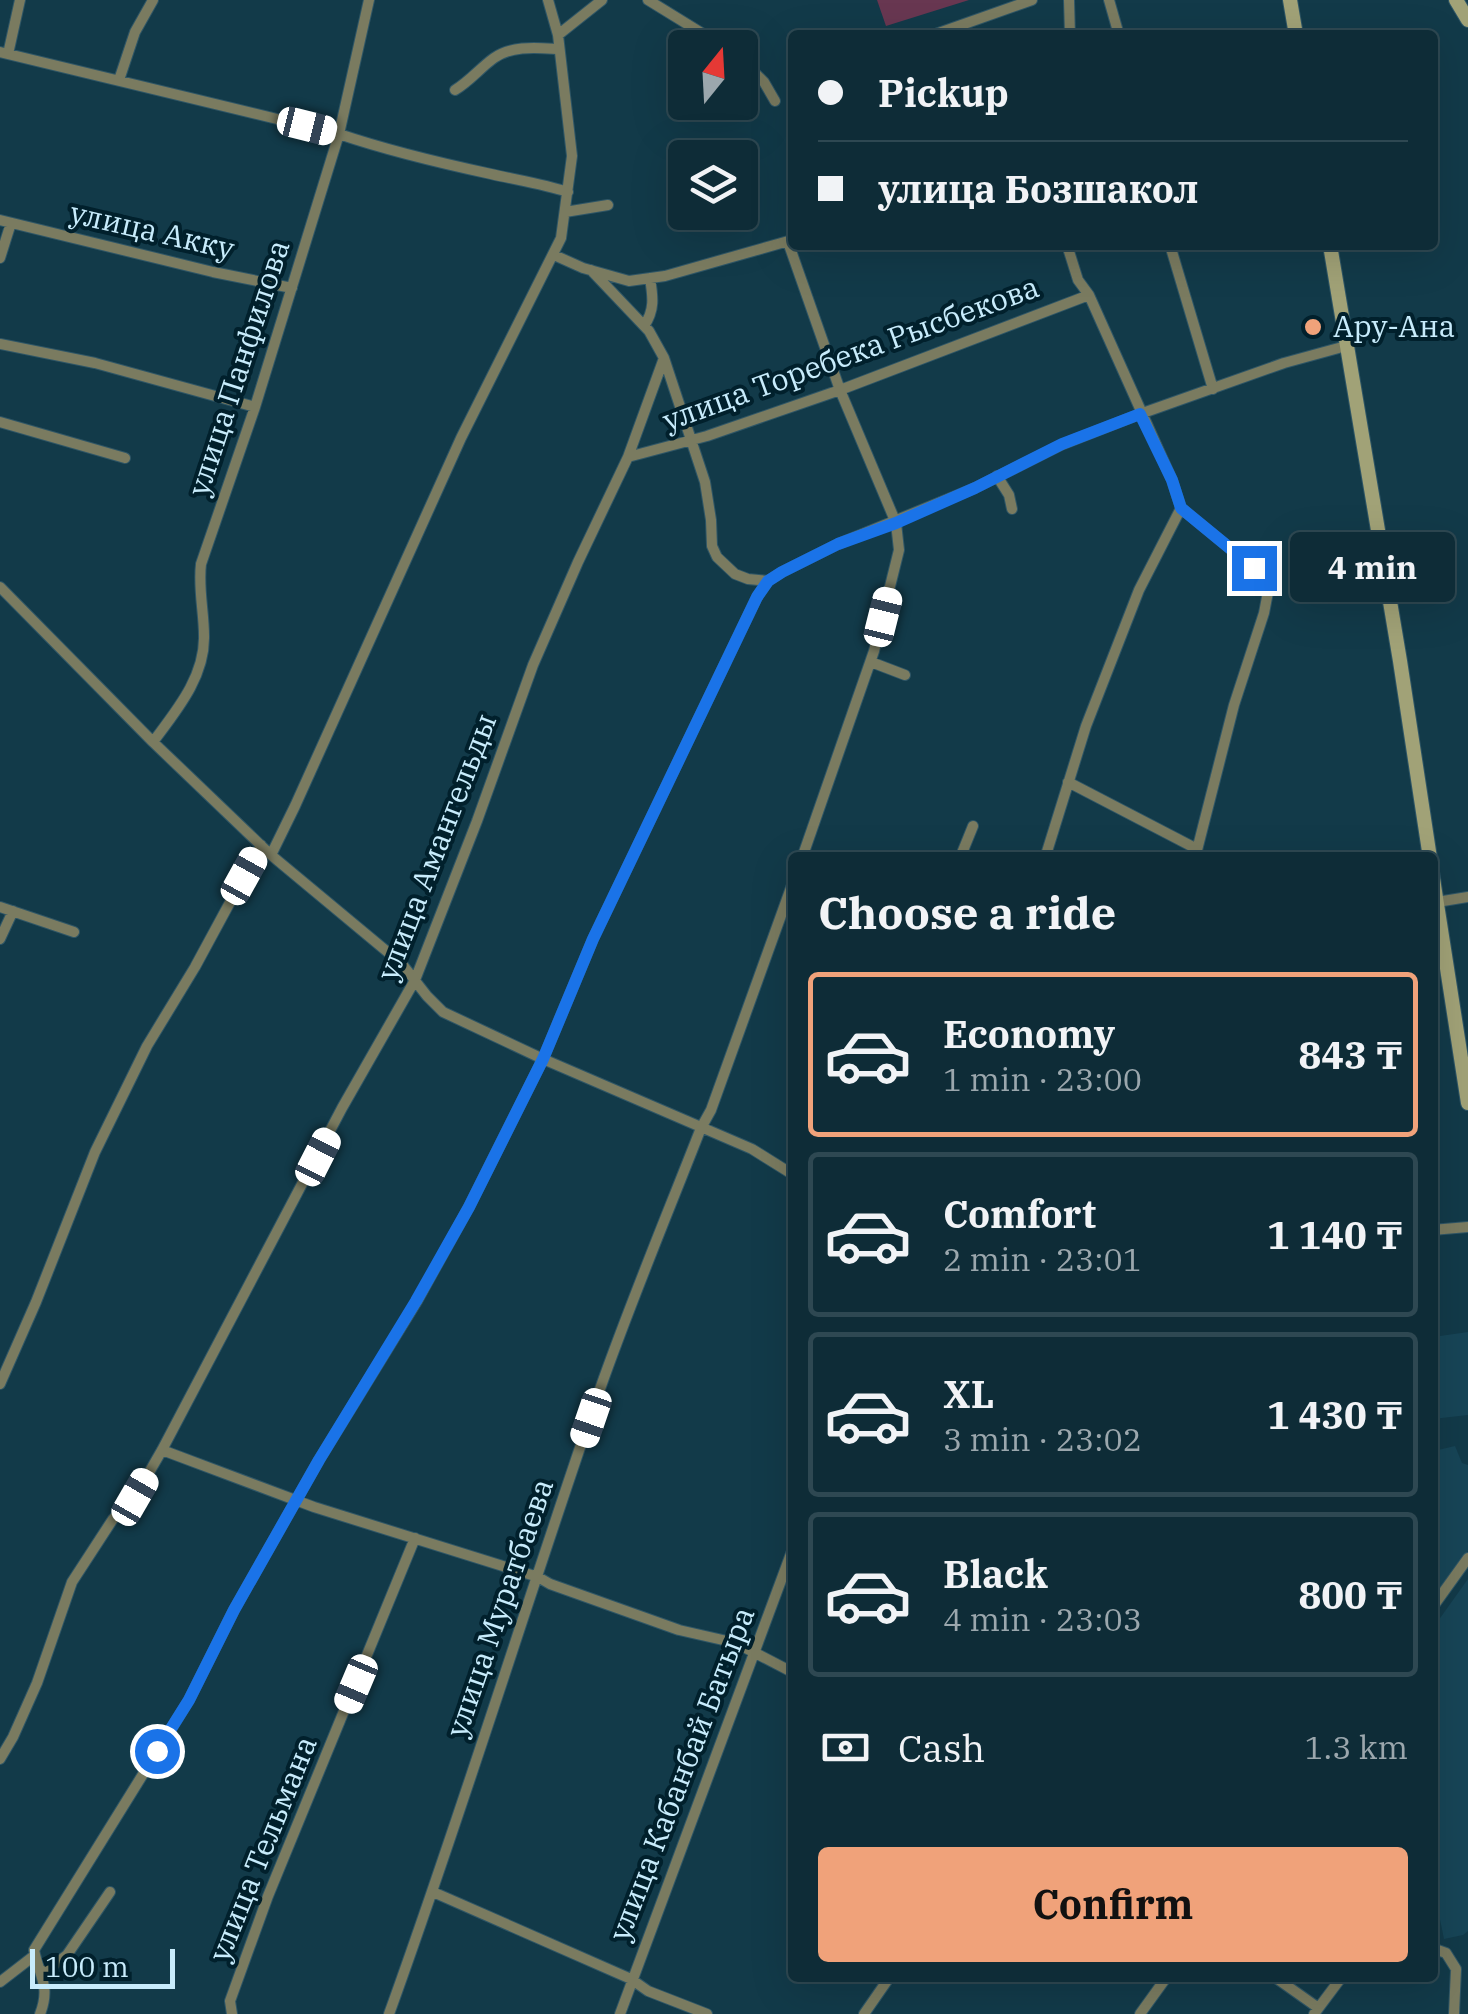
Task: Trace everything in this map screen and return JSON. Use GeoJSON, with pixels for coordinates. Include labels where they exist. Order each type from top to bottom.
{"type":"FeatureCollection","features":[{"type":"Feature","properties":{"kind":"street"},"geometry":{"type":"LineString","coordinates":[[20,0],[4,53],[568,192]]}},
{"type":"Feature","properties":{"kind":"street"},"geometry":{"type":"LineString","coordinates":[[119,80],[135,32],[153,0]]}},
{"type":"Feature","properties":{"kind":"street","name":"улица Панфилова"},"geometry":{"type":"LineString","coordinates":[[153,742],[192,686],[201,662],[205,640],[201,564],[338,134],[369,0]]}},
{"type":"Feature","properties":{"kind":"street"},"geometry":{"type":"LineString","coordinates":[[271,854],[461,438],[561,238],[572,156],[558,36],[548,0]]}},
{"type":"Feature","properties":{"kind":"street"},"geometry":{"type":"LineString","coordinates":[[558,36],[602,0]]}},
{"type":"Feature","properties":{"kind":"street"},"geometry":{"type":"LineString","coordinates":[[648,0],[697,30]]}},
{"type":"Feature","properties":{"kind":"street"},"geometry":{"type":"LineString","coordinates":[[946,30],[1032,0]]}},
{"type":"Feature","properties":{"kind":"street"},"geometry":{"type":"LineString","coordinates":[[1069,0],[1070,30]]}},
{"type":"Feature","properties":{"kind":"street"},"geometry":{"type":"LineString","coordinates":[[1109,0],[1117,30]]}},
{"type":"Feature","properties":{"kind":"street"},"geometry":{"type":"LineString","coordinates":[[1290,0],[1295,30]]}},
{"type":"Feature","properties":{"kind":"street"},"geometry":{"type":"LineString","coordinates":[[1456,0],[1468,20]]}},
{"type":"Feature","properties":{"kind":"street"},"geometry":{"type":"LineString","coordinates":[[454,90],[508,50],[559,49]]}},
{"type":"Feature","properties":{"kind":"street"},"geometry":{"type":"LineString","coordinates":[[758,76],[775,101]]}},
{"type":"Feature","properties":{"kind":"street"},"geometry":{"type":"LineString","coordinates":[[565,212],[608,205]]}},
{"type":"Feature","properties":{"kind":"street"},"geometry":{"type":"LineString","coordinates":[[0,258],[6,222]]}},
{"type":"Feature","properties":{"kind":"street","name":"улица Акку"},"geometry":{"type":"LineString","coordinates":[[6,222],[292,288]]}},
{"type":"Feature","properties":{"kind":"street"},"geometry":{"type":"LineString","coordinates":[[554,254],[590,270],[630,280],[665,276],[788,242]]}},
{"type":"Feature","properties":{"kind":"street"},"geometry":{"type":"LineString","coordinates":[[793,250],[840,390],[896,523],[899,550],[871,662],[804,852]]}},
{"type":"Feature","properties":{"kind":"street"},"geometry":{"type":"LineString","coordinates":[[1069,250],[1078,280],[1089,295],[1181,508],[1254,568],[1268,592],[1197,852]]}},
{"type":"Feature","properties":{"kind":"street"},"geometry":{"type":"LineString","coordinates":[[1171,250],[1213,388]]}},
{"type":"Feature","properties":{"kind":"street"},"geometry":{"type":"LineString","coordinates":[[1331,250],[1429,852]]}},
{"type":"Feature","properties":{"kind":"street"},"geometry":{"type":"LineString","coordinates":[[590,270],[644,326],[664,358],[705,482],[712,546],[717,557],[735,574],[768,581]]}},
{"type":"Feature","properties":{"kind":"street"},"geometry":{"type":"LineString","coordinates":[[644,326],[652,315],[650,278]]}},
{"type":"Feature","properties":{"kind":"street","name":"улица Торебека Рысбекова"},"geometry":{"type":"LineString","coordinates":[[628,458],[707,436],[840,390],[1089,295]]}},
{"type":"Feature","properties":{"kind":"street"},"geometry":{"type":"LineString","coordinates":[[0,344],[95,363],[254,407]]}},
{"type":"Feature","properties":{"kind":"street"},"geometry":{"type":"LineString","coordinates":[[40,2014],[46,2000],[34,1950],[189,1700],[234,1610],[452,1238],[543,1059],[593,939],[768,581],[838,544],[896,523],[1062,444],[1284,363],[1346,346]]}},
{"type":"Feature","properties":{"kind":"street","name":"улица Амангельды"},"geometry":{"type":"LineString","coordinates":[[0,1759],[38,1683],[72,1582],[113,1520],[135,1497],[162,1450],[342,1108],[415,980],[533,665],[628,458],[664,358]]}},
{"type":"Feature","properties":{"kind":"street"},"geometry":{"type":"LineString","coordinates":[[0,422],[126,458]]}},
{"type":"Feature","properties":{"kind":"street"},"geometry":{"type":"LineString","coordinates":[[997,476],[1009,495],[1012,509]]}},
{"type":"Feature","properties":{"kind":"street"},"geometry":{"type":"LineString","coordinates":[[1047,852],[1086,726],[1139,590],[1181,508]]}},
{"type":"Feature","properties":{"kind":"street"},"geometry":{"type":"LineString","coordinates":[[0,587],[153,742],[271,854],[402,964],[444,1012],[752,1149],[788,1172]]}},
{"type":"Feature","properties":{"kind":"street"},"geometry":{"type":"LineString","coordinates":[[871,662],[905,675]]}},
{"type":"Feature","properties":{"kind":"street"},"geometry":{"type":"LineString","coordinates":[[1068,782],[1192,852]]}},
{"type":"Feature","properties":{"kind":"street"},"geometry":{"type":"LineString","coordinates":[[962,852],[973,826]]}},
{"type":"Feature","properties":{"kind":"street"},"geometry":{"type":"LineString","coordinates":[[0,1384],[95,1152],[138,1063],[261,845]]}},
{"type":"Feature","properties":{"kind":"street","name":"улица Муратбаева"},"geometry":{"type":"LineString","coordinates":[[389,2014],[602,1386],[711,1110],[788,895]]}},
{"type":"Feature","properties":{"kind":"street"},"geometry":{"type":"LineString","coordinates":[[1438,907],[1468,897]]}},
{"type":"Feature","properties":{"kind":"street"},"geometry":{"type":"LineString","coordinates":[[0,907],[74,932]]}},
{"type":"Feature","properties":{"kind":"street"},"geometry":{"type":"LineString","coordinates":[[0,939],[13,911]]}},
{"type":"Feature","properties":{"kind":"street"},"geometry":{"type":"LineString","coordinates":[[1438,920],[1468,1103]]}},
{"type":"Feature","properties":{"kind":"street"},"geometry":{"type":"LineString","coordinates":[[1438,1230],[1468,1227]]}},
{"type":"Feature","properties":{"kind":"street"},"geometry":{"type":"LineString","coordinates":[[162,1450],[297,1500],[538,1577],[666,1626],[736,1642],[788,1670]]}},
{"type":"Feature","properties":{"kind":"street","name":"улица Тельмана"},"geometry":{"type":"LineString","coordinates":[[232,2014],[230,2001],[268,1896],[415,1538]]}},
{"type":"Feature","properties":{"kind":"street"},"geometry":{"type":"LineString","coordinates":[[1438,1600],[1468,1558]]}},
{"type":"Feature","properties":{"kind":"street","name":"улица Кабанбай Батыра"},"geometry":{"type":"LineString","coordinates":[[620,2014],[788,1563]]}},
{"type":"Feature","properties":{"kind":"street"},"geometry":{"type":"LineString","coordinates":[[42,1974],[67,1956],[110,1892]]}},
{"type":"Feature","properties":{"kind":"street"},"geometry":{"type":"LineString","coordinates":[[433,1892],[707,2014]]}},
{"type":"Feature","properties":{"kind":"street"},"geometry":{"type":"LineString","coordinates":[[1438,1950],[1446,1953],[1456,1969],[1454,2014]]}},
{"type":"Feature","properties":{"kind":"street"},"geometry":{"type":"LineString","coordinates":[[0,1982],[35,1955]]}},
{"type":"Feature","properties":{"kind":"street"},"geometry":{"type":"LineString","coordinates":[[1456,1969],[1468,1964]]}},
{"type":"Feature","properties":{"kind":"street"},"geometry":{"type":"LineString","coordinates":[[864,2014],[886,1982]]}},
{"type":"Feature","properties":{"kind":"street"},"geometry":{"type":"LineString","coordinates":[[1140,2014],[1163,1982]]}},
{"type":"Feature","properties":{"kind":"street"},"geometry":{"type":"LineString","coordinates":[[1281,1982],[1315,2011],[1338,1982]]}},
{"type":"Feature","properties":{"kind":"shaded area"},"geometry":{"type":"Polygon","coordinates":[[[877,0],[969,0],[886,26],[877,0]]]}},
{"type":"Feature","properties":{"kind":"shaded area"},"geometry":{"type":"Polygon","coordinates":[[[1468,1332],[1468,1415],[1438,1418],[1438,1336],[1468,1332]]]}},
{"type":"Feature","properties":{"kind":"shaded area"},"geometry":{"type":"Polygon","coordinates":[[[1455,1446],[1462,1463],[1468,1465],[1468,1551],[1438,1591],[1438,1450],[1455,1446]]]}},
{"type":"Feature","properties":{"kind":"shaded area"},"geometry":{"type":"Polygon","coordinates":[[[1468,1579],[1468,1931],[1444,1939],[1438,1910],[1438,1621],[1468,1579]]]}},
{"type":"Feature","properties":{"kind":"place","name":"Ару-Ана"},"geometry":{"type":"Point","coordinates":[1313,327]}},
{"type":"Feature","properties":{"kind":"route"},"geometry":{"type":"LineString","coordinates":[[157,1751],[189,1700],[234,1610],[319,1460],[469,1207],[543,1059],[593,939],[696,723],[768,581],[838,544],[896,523],[1062,444],[1140,414],[1181,508],[1254,568]]}}]}
